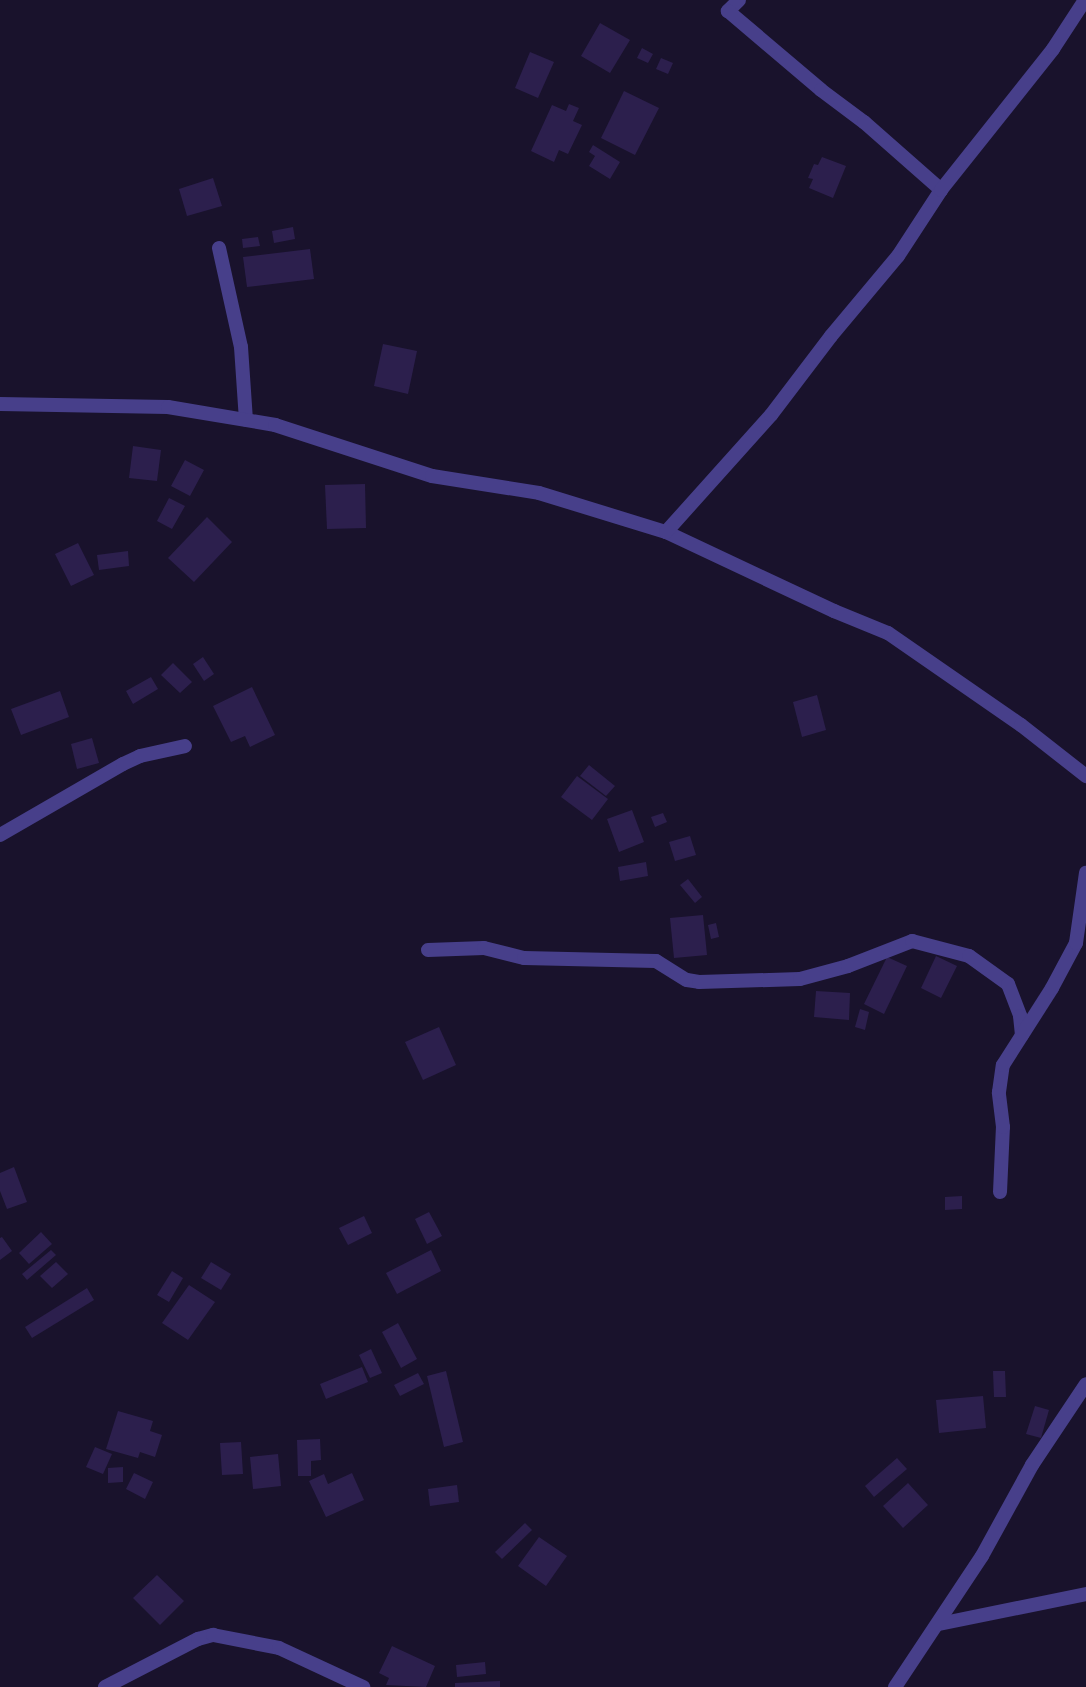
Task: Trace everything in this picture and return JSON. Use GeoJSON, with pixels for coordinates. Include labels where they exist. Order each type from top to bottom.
{"type":"FeatureCollection","features":[{"type":"Feature","properties":{"kind":"street"},"geometry":{"type":"LineString","coordinates":[[739,0],[728,12],[821,90],[864,122],[941,190]]}},
{"type":"Feature","properties":{"kind":"street"},"geometry":{"type":"LineString","coordinates":[[666,532],[771,415],[831,336],[898,256],[941,190],[1054,49],[1085,0]]}},
{"type":"Feature","properties":{"kind":"street"},"geometry":{"type":"LineString","coordinates":[[219,248],[241,347],[246,421]]}},
{"type":"Feature","properties":{"kind":"street"},"geometry":{"type":"LineString","coordinates":[[0,404],[168,407],[275,425],[432,476],[539,493],[666,532],[834,611],[888,633],[1021,725],[1086,776]]}},
{"type":"Feature","properties":{"kind":"street"},"geometry":{"type":"LineString","coordinates":[[0,835],[123,764],[140,756],[185,746]]}},
{"type":"Feature","properties":{"kind":"street"},"geometry":{"type":"LineString","coordinates":[[1000,1192],[1003,1065],[1076,943],[1086,873]]}},
{"type":"Feature","properties":{"kind":"street"},"geometry":{"type":"LineString","coordinates":[[428,950],[484,948],[524,958],[656,961],[687,980],[699,982],[800,979],[848,966],[912,941],[969,956],[1007,984],[1020,1016],[1022,1035]]}},
{"type":"Feature","properties":{"kind":"street"},"geometry":{"type":"LineString","coordinates":[[895,1687],[982,1556],[1032,1465],[1086,1384]]}},
{"type":"Feature","properties":{"kind":"street"},"geometry":{"type":"LineString","coordinates":[[939,1624],[1086,1594]]}},
{"type":"Feature","properties":{"kind":"street"},"geometry":{"type":"LineString","coordinates":[[105,1687],[198,1639],[213,1635],[279,1648],[363,1687]]}},
{"type":"Feature","properties":{"kind":"building"},"geometry":{"type":"Polygon","coordinates":[[[600,23],[630,40],[610,73],[581,56],[600,23]]]}},
{"type":"Feature","properties":{"kind":"building"},"geometry":{"type":"Polygon","coordinates":[[[642,48],[653,54],[648,63],[637,58],[642,48]]]}},
{"type":"Feature","properties":{"kind":"building"},"geometry":{"type":"Polygon","coordinates":[[[530,52],[554,62],[538,98],[515,88],[530,52]]]}},
{"type":"Feature","properties":{"kind":"building"},"geometry":{"type":"Polygon","coordinates":[[[661,58],[673,63],[668,74],[656,69],[661,58]]]}},
{"type":"Feature","properties":{"kind":"building"},"geometry":{"type":"Polygon","coordinates":[[[624,91],[659,108],[635,155],[601,138],[624,91]]]}},
{"type":"Feature","properties":{"kind":"building"},"geometry":{"type":"Polygon","coordinates":[[[569,104],[579,108],[573,121],[582,125],[568,154],[559,150],[554,162],[531,151],[552,105],[566,111],[569,104]]]}},
{"type":"Feature","properties":{"kind":"building"},"geometry":{"type":"Polygon","coordinates":[[[593,145],[620,162],[610,179],[589,166],[595,156],[589,152],[593,145]]]}},
{"type":"Feature","properties":{"kind":"building"},"geometry":{"type":"Polygon","coordinates":[[[822,157],[846,166],[833,198],[809,188],[813,179],[808,178],[814,164],[818,165],[822,157]]]}},
{"type":"Feature","properties":{"kind":"building"},"geometry":{"type":"Polygon","coordinates":[[[213,178],[222,206],[187,216],[179,189],[213,178]]]}},
{"type":"Feature","properties":{"kind":"building"},"geometry":{"type":"Polygon","coordinates":[[[293,227],[295,239],[274,243],[272,231],[293,227]]]}},
{"type":"Feature","properties":{"kind":"building"},"geometry":{"type":"Polygon","coordinates":[[[258,237],[260,246],[243,248],[242,239],[258,237]]]}},
{"type":"Feature","properties":{"kind":"building"},"geometry":{"type":"Polygon","coordinates":[[[310,249],[314,279],[247,287],[243,257],[310,249]]]}},
{"type":"Feature","properties":{"kind":"building"},"geometry":{"type":"Polygon","coordinates":[[[383,344],[417,351],[408,394],[374,386],[383,344]]]}},
{"type":"Feature","properties":{"kind":"building"},"geometry":{"type":"Polygon","coordinates":[[[133,446],[161,450],[157,481],[129,478],[133,446]]]}},
{"type":"Feature","properties":{"kind":"building"},"geometry":{"type":"Polygon","coordinates":[[[185,460],[204,470],[190,496],[171,486],[185,460]]]}},
{"type":"Feature","properties":{"kind":"building"},"geometry":{"type":"Polygon","coordinates":[[[365,484],[366,528],[327,529],[325,485],[365,484]]]}},
{"type":"Feature","properties":{"kind":"building"},"geometry":{"type":"Polygon","coordinates":[[[169,498],[185,506],[172,529],[157,521],[169,498]]]}},
{"type":"Feature","properties":{"kind":"building"},"geometry":{"type":"Polygon","coordinates":[[[207,517],[232,542],[194,582],[168,558],[207,517]]]}},
{"type":"Feature","properties":{"kind":"building"},"geometry":{"type":"Polygon","coordinates":[[[78,543],[94,575],[71,586],[55,554],[78,543]]]}},
{"type":"Feature","properties":{"kind":"building"},"geometry":{"type":"Polygon","coordinates":[[[128,551],[129,566],[99,570],[97,555],[128,551]]]}},
{"type":"Feature","properties":{"kind":"building"},"geometry":{"type":"Polygon","coordinates":[[[203,657],[214,674],[204,681],[193,664],[203,657]]]}},
{"type":"Feature","properties":{"kind":"building"},"geometry":{"type":"Polygon","coordinates":[[[173,663],[192,682],[180,693],[161,675],[173,663]]]}},
{"type":"Feature","properties":{"kind":"building"},"geometry":{"type":"Polygon","coordinates":[[[151,677],[158,689],[133,704],[126,691],[151,677]]]}},
{"type":"Feature","properties":{"kind":"building"},"geometry":{"type":"Polygon","coordinates":[[[252,687],[275,735],[250,747],[245,736],[231,742],[213,706],[252,687]]]}},
{"type":"Feature","properties":{"kind":"building"},"geometry":{"type":"Polygon","coordinates":[[[60,691],[69,717],[21,735],[11,709],[60,691]]]}},
{"type":"Feature","properties":{"kind":"building"},"geometry":{"type":"Polygon","coordinates":[[[817,695],[826,730],[802,737],[793,702],[817,695]]]}},
{"type":"Feature","properties":{"kind":"building"},"geometry":{"type":"Polygon","coordinates":[[[92,738],[99,763],[77,769],[71,744],[92,738]]]}},
{"type":"Feature","properties":{"kind":"building"},"geometry":{"type":"Polygon","coordinates":[[[589,765],[615,786],[606,796],[580,776],[589,765]]]}},
{"type":"Feature","properties":{"kind":"building"},"geometry":{"type":"Polygon","coordinates":[[[577,776],[608,799],[592,820],[561,797],[577,776]]]}},
{"type":"Feature","properties":{"kind":"building"},"geometry":{"type":"Polygon","coordinates":[[[632,810],[644,842],[619,852],[607,819],[632,810]]]}},
{"type":"Feature","properties":{"kind":"building"},"geometry":{"type":"Polygon","coordinates":[[[663,813],[667,822],[655,827],[651,817],[663,813]]]}},
{"type":"Feature","properties":{"kind":"building"},"geometry":{"type":"Polygon","coordinates":[[[690,836],[696,855],[675,861],[669,842],[690,836]]]}},
{"type":"Feature","properties":{"kind":"building"},"geometry":{"type":"Polygon","coordinates":[[[646,862],[648,876],[620,881],[618,867],[646,862]]]}},
{"type":"Feature","properties":{"kind":"building"},"geometry":{"type":"Polygon","coordinates":[[[688,879],[702,897],[695,903],[680,885],[688,879]]]}},
{"type":"Feature","properties":{"kind":"building"},"geometry":{"type":"Polygon","coordinates":[[[703,915],[707,955],[674,958],[670,918],[703,915]]]}},
{"type":"Feature","properties":{"kind":"building"},"geometry":{"type":"Polygon","coordinates":[[[716,923],[719,937],[711,939],[708,925],[716,923]]]}},
{"type":"Feature","properties":{"kind":"building"},"geometry":{"type":"Polygon","coordinates":[[[936,956],[957,966],[941,998],[921,988],[936,956]]]}},
{"type":"Feature","properties":{"kind":"building"},"geometry":{"type":"Polygon","coordinates":[[[887,957],[907,966],[884,1014],[864,1004],[887,957]]]}},
{"type":"Feature","properties":{"kind":"building"},"geometry":{"type":"Polygon","coordinates":[[[816,991],[850,993],[849,1020],[814,1017],[816,991]]]}},
{"type":"Feature","properties":{"kind":"building"},"geometry":{"type":"Polygon","coordinates":[[[860,1009],[869,1012],[865,1030],[855,1027],[860,1009]]]}},
{"type":"Feature","properties":{"kind":"building"},"geometry":{"type":"Polygon","coordinates":[[[439,1027],[456,1065],[423,1080],[405,1042],[439,1027]]]}},
{"type":"Feature","properties":{"kind":"building"},"geometry":{"type":"Polygon","coordinates":[[[14,1167],[27,1202],[7,1209],[0,1191],[0,1173],[14,1167]]]}},
{"type":"Feature","properties":{"kind":"building"},"geometry":{"type":"Polygon","coordinates":[[[962,1196],[962,1209],[945,1210],[945,1197],[962,1196]]]}},
{"type":"Feature","properties":{"kind":"building"},"geometry":{"type":"Polygon","coordinates":[[[429,1212],[442,1236],[427,1244],[415,1219],[429,1212]]]}},
{"type":"Feature","properties":{"kind":"building"},"geometry":{"type":"Polygon","coordinates":[[[364,1216],[372,1233],[348,1245],[339,1228],[364,1216]]]}},
{"type":"Feature","properties":{"kind":"building"},"geometry":{"type":"Polygon","coordinates":[[[41,1232],[52,1244],[29,1264],[19,1253],[41,1232]]]}},
{"type":"Feature","properties":{"kind":"building"},"geometry":{"type":"Polygon","coordinates":[[[2,1237],[12,1251],[0,1260],[0,1238],[2,1237]]]}},
{"type":"Feature","properties":{"kind":"building"},"geometry":{"type":"Polygon","coordinates":[[[51,1250],[56,1255],[27,1280],[22,1274],[51,1250]]]}},
{"type":"Feature","properties":{"kind":"building"},"geometry":{"type":"Polygon","coordinates":[[[431,1250],[441,1271],[397,1294],[386,1273],[431,1250]]]}},
{"type":"Feature","properties":{"kind":"building"},"geometry":{"type":"Polygon","coordinates":[[[56,1262],[68,1274],[52,1288],[40,1276],[56,1262]]]}},
{"type":"Feature","properties":{"kind":"building"},"geometry":{"type":"Polygon","coordinates":[[[211,1262],[231,1274],[221,1290],[201,1278],[211,1262]]]}},
{"type":"Feature","properties":{"kind":"building"},"geometry":{"type":"Polygon","coordinates":[[[172,1271],[183,1278],[169,1302],[157,1295],[172,1271]]]}},
{"type":"Feature","properties":{"kind":"building"},"geometry":{"type":"Polygon","coordinates":[[[189,1285],[215,1302],[188,1340],[162,1323],[189,1285]]]}},
{"type":"Feature","properties":{"kind":"building"},"geometry":{"type":"Polygon","coordinates":[[[87,1288],[94,1300],[32,1338],[25,1327],[87,1288]]]}},
{"type":"Feature","properties":{"kind":"building"},"geometry":{"type":"Polygon","coordinates":[[[398,1323],[417,1359],[401,1368],[382,1332],[398,1323]]]}},
{"type":"Feature","properties":{"kind":"building"},"geometry":{"type":"Polygon","coordinates":[[[371,1349],[382,1373],[370,1378],[359,1355],[371,1349]]]}},
{"type":"Feature","properties":{"kind":"building"},"geometry":{"type":"Polygon","coordinates":[[[362,1367],[368,1382],[326,1399],[320,1384],[362,1367]]]}},
{"type":"Feature","properties":{"kind":"building"},"geometry":{"type":"Polygon","coordinates":[[[446,1371],[463,1442],[444,1447],[427,1376],[446,1371]]]}},
{"type":"Feature","properties":{"kind":"building"},"geometry":{"type":"Polygon","coordinates":[[[993,1371],[1005,1371],[1006,1397],[994,1397],[993,1371]]]}},
{"type":"Feature","properties":{"kind":"building"},"geometry":{"type":"Polygon","coordinates":[[[418,1373],[424,1384],[400,1396],[394,1385],[418,1373]]]}},
{"type":"Feature","properties":{"kind":"building"},"geometry":{"type":"Polygon","coordinates":[[[983,1396],[986,1428],[939,1433],[936,1400],[983,1396]]]}},
{"type":"Feature","properties":{"kind":"building"},"geometry":{"type":"Polygon","coordinates":[[[1035,1406],[1049,1410],[1041,1438],[1026,1434],[1035,1406]]]}},
{"type":"Feature","properties":{"kind":"building"},"geometry":{"type":"Polygon","coordinates":[[[118,1411],[153,1421],[150,1431],[162,1435],[155,1457],[140,1452],[138,1458],[106,1449],[118,1411]]]}},
{"type":"Feature","properties":{"kind":"building"},"geometry":{"type":"Polygon","coordinates":[[[320,1439],[321,1460],[311,1461],[311,1476],[298,1476],[297,1440],[320,1439]]]}},
{"type":"Feature","properties":{"kind":"building"},"geometry":{"type":"Polygon","coordinates":[[[241,1442],[243,1474],[222,1475],[220,1443],[241,1442]]]}},
{"type":"Feature","properties":{"kind":"building"},"geometry":{"type":"Polygon","coordinates":[[[95,1447],[112,1454],[103,1474],[86,1467],[95,1447]]]}},
{"type":"Feature","properties":{"kind":"building"},"geometry":{"type":"Polygon","coordinates":[[[278,1454],[281,1486],[253,1489],[250,1457],[278,1454]]]}},
{"type":"Feature","properties":{"kind":"building"},"geometry":{"type":"Polygon","coordinates":[[[897,1458],[907,1469],[874,1497],[865,1486],[897,1458]]]}},
{"type":"Feature","properties":{"kind":"building"},"geometry":{"type":"Polygon","coordinates":[[[123,1467],[123,1482],[108,1483],[108,1468],[123,1467]]]}},
{"type":"Feature","properties":{"kind":"building"},"geometry":{"type":"Polygon","coordinates":[[[134,1473],[153,1482],[145,1499],[126,1489],[134,1473]]]}},
{"type":"Feature","properties":{"kind":"building"},"geometry":{"type":"Polygon","coordinates":[[[352,1473],[364,1500],[326,1517],[309,1481],[324,1474],[328,1484],[352,1473]]]}},
{"type":"Feature","properties":{"kind":"building"},"geometry":{"type":"Polygon","coordinates":[[[908,1483],[928,1505],[903,1528],[883,1506],[908,1483]]]}},
{"type":"Feature","properties":{"kind":"building"},"geometry":{"type":"Polygon","coordinates":[[[457,1485],[459,1502],[430,1506],[428,1489],[457,1485]]]}},
{"type":"Feature","properties":{"kind":"building"},"geometry":{"type":"Polygon","coordinates":[[[525,1523],[532,1530],[502,1559],[495,1552],[525,1523]]]}},
{"type":"Feature","properties":{"kind":"building"},"geometry":{"type":"Polygon","coordinates":[[[539,1537],[567,1556],[546,1586],[518,1566],[539,1537]]]}},
{"type":"Feature","properties":{"kind":"building"},"geometry":{"type":"Polygon","coordinates":[[[157,1575],[184,1601],[160,1625],[133,1598],[157,1575]]]}},
{"type":"Feature","properties":{"kind":"building"},"geometry":{"type":"Polygon","coordinates":[[[392,1646],[435,1666],[426,1687],[386,1685],[389,1678],[379,1673],[392,1646]]]}},
{"type":"Feature","properties":{"kind":"building"},"geometry":{"type":"Polygon","coordinates":[[[485,1662],[486,1674],[457,1677],[456,1665],[485,1662]]]}},
{"type":"Feature","properties":{"kind":"building"},"geometry":{"type":"Polygon","coordinates":[[[500,1681],[500,1687],[455,1687],[455,1683],[500,1681]]]}}]}
